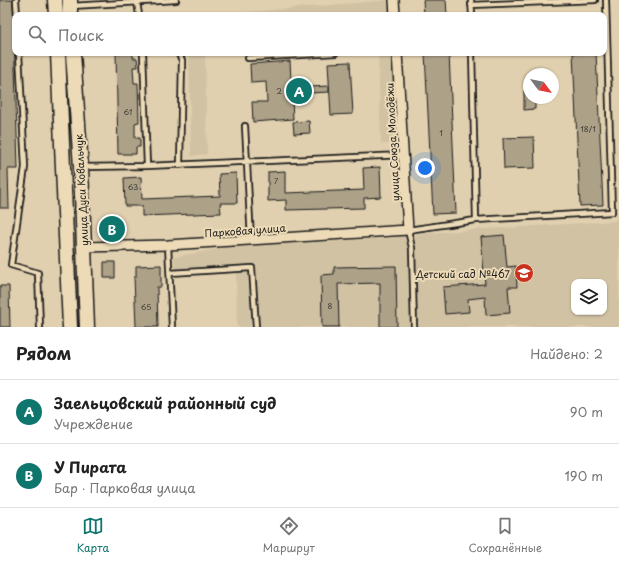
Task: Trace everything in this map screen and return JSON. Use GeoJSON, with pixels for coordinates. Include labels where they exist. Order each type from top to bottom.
{"type":"FeatureCollection","features":[{"type":"Feature","properties":{"kind":"main road"},"geometry":{"type":"LineString","coordinates":[[55,0],[56,12]]}},
{"type":"Feature","properties":{"kind":"main road","name":"улица Дуси Ковальчук"},"geometry":{"type":"LineString","coordinates":[[58,56],[70,327]]}},
{"type":"Feature","properties":{"kind":"main road","name":"улица Дуси Ковальчук"},"geometry":{"type":"LineString","coordinates":[[73,56],[81,167],[87,327]]}},
{"type":"Feature","properties":{"kind":"street"},"geometry":{"type":"LineString","coordinates":[[394,0],[395,12]]}},
{"type":"Feature","properties":{"kind":"street","name":"улица Союза Молодёжи"},"geometry":{"type":"LineString","coordinates":[[397,56],[408,230]]}},
{"type":"Feature","properties":{"kind":"street","name":"Парковая улица"},"geometry":{"type":"LineString","coordinates":[[84,247],[168,245],[408,230]]}},
{"type":"Feature","properties":{"kind":"lane"},"geometry":{"type":"LineString","coordinates":[[16,0],[17,12]]}},
{"type":"Feature","properties":{"kind":"lane"},"geometry":{"type":"LineString","coordinates":[[70,7],[176,0]]}},
{"type":"Feature","properties":{"kind":"lane"},"geometry":{"type":"LineString","coordinates":[[471,3],[595,0]]}},
{"type":"Feature","properties":{"kind":"lane"},"geometry":{"type":"LineString","coordinates":[[606,0],[606,12]]}},
{"type":"Feature","properties":{"kind":"lane"},"geometry":{"type":"LineString","coordinates":[[137,2],[139,12]]}},
{"type":"Feature","properties":{"kind":"lane"},"geometry":{"type":"LineString","coordinates":[[414,327],[412,248],[408,230],[476,220],[612,212],[607,35]]}},
{"type":"Feature","properties":{"kind":"lane"},"geometry":{"type":"LineString","coordinates":[[19,56],[25,167],[12,265],[38,273],[40,327]]}},
{"type":"Feature","properties":{"kind":"lane"},"geometry":{"type":"LineString","coordinates":[[143,56],[147,166]]}},
{"type":"Feature","properties":{"kind":"lane"},"geometry":{"type":"LineString","coordinates":[[180,56],[182,60],[180,165]]}},
{"type":"Feature","properties":{"kind":"lane"},"geometry":{"type":"LineString","coordinates":[[248,58],[283,56]]}},
{"type":"Feature","properties":{"kind":"lane"},"geometry":{"type":"LineString","coordinates":[[472,56],[476,220]]}},
{"type":"Feature","properties":{"kind":"lane"},"geometry":{"type":"LineString","coordinates":[[246,126],[251,240]]}},
{"type":"Feature","properties":{"kind":"lane"},"geometry":{"type":"LineString","coordinates":[[81,167],[180,165],[404,155]]}},
{"type":"Feature","properties":{"kind":"lane"},"geometry":{"type":"LineString","coordinates":[[168,245],[172,327]]}},
{"type":"Feature","properties":{"kind":"lane"},"geometry":{"type":"LineString","coordinates":[[170,273],[252,268],[256,327]]}},
{"type":"Feature","properties":{"kind":"shaded area"},"geometry":{"type":"Polygon","coordinates":[[[389,0],[390,12],[248,12],[389,0]]]}},
{"type":"Feature","properties":{"kind":"shaded area"},"geometry":{"type":"Polygon","coordinates":[[[189,56],[205,56],[207,154],[191,156],[189,56]]]}},
{"type":"Feature","properties":{"kind":"shaded area"},"geometry":{"type":"Polygon","coordinates":[[[378,56],[392,56],[398,143],[381,144],[378,56]]]}},
{"type":"Feature","properties":{"kind":"shaded area"},"geometry":{"type":"Polygon","coordinates":[[[619,214],[619,327],[237,327],[236,273],[175,276],[174,257],[229,247],[391,238],[426,233],[615,221],[619,214]]]}},
{"type":"Feature","properties":{"kind":"building"},"geometry":{"type":"Polygon","coordinates":[[[0,0],[13,0],[12,56],[15,56],[18,169],[8,169],[9,208],[0,208],[0,0]]]}},
{"type":"Feature","properties":{"kind":"building"},"geometry":{"type":"Polygon","coordinates":[[[423,0],[446,0],[447,12],[424,12],[423,0]]]}},
{"type":"Feature","properties":{"kind":"building"},"geometry":{"type":"Polygon","coordinates":[[[116,56],[133,56],[133,58],[137,58],[138,67],[133,67],[134,83],[138,83],[139,122],[135,123],[135,138],[140,138],[140,147],[136,147],[136,154],[118,154],[116,56]]]}},
{"type":"Feature","properties":{"kind":"building"},"geometry":{"type":"Polygon","coordinates":[[[425,56],[449,56],[456,213],[433,214],[425,56]]]}},
{"type":"Feature","properties":{"kind":"building"},"geometry":{"type":"Polygon","coordinates":[[[573,56],[596,56],[603,205],[580,206],[573,56]]]}},
{"type":"Feature","properties":{"kind":"building"},"geometry":{"type":"Polygon","coordinates":[[[290,61],[293,119],[253,122],[252,102],[267,102],[266,82],[251,83],[250,64],[290,61]]]}},
{"type":"Feature","properties":{"kind":"building"},"geometry":{"type":"Polygon","coordinates":[[[350,62],[353,114],[331,115],[328,63],[350,62]]]}},
{"type":"Feature","properties":{"kind":"building"},"geometry":{"type":"Polygon","coordinates":[[[329,86],[329,92],[292,94],[292,88],[329,86]]]}},
{"type":"Feature","properties":{"kind":"building"},"geometry":{"type":"Polygon","coordinates":[[[524,104],[535,104],[535,109],[524,110],[524,104]]]}},
{"type":"Feature","properties":{"kind":"building"},"geometry":{"type":"Polygon","coordinates":[[[309,121],[310,133],[294,134],[293,122],[309,121]]]}},
{"type":"Feature","properties":{"kind":"building"},"geometry":{"type":"Polygon","coordinates":[[[534,137],[535,168],[504,169],[503,138],[534,137]]]}},
{"type":"Feature","properties":{"kind":"building"},"geometry":{"type":"Polygon","coordinates":[[[380,167],[381,197],[364,198],[364,208],[286,210],[286,200],[268,201],[268,172],[285,171],[285,193],[364,190],[363,168],[380,167]]]}},
{"type":"Feature","properties":{"kind":"building"},"geometry":{"type":"Polygon","coordinates":[[[236,173],[237,203],[220,203],[221,213],[142,216],[142,206],[125,206],[124,178],[141,177],[142,199],[220,196],[219,174],[236,173]]]}},
{"type":"Feature","properties":{"kind":"building"},"geometry":{"type":"Polygon","coordinates":[[[105,222],[117,222],[118,234],[105,234],[105,222]]]}},
{"type":"Feature","properties":{"kind":"building"},"geometry":{"type":"Polygon","coordinates":[[[504,235],[507,267],[516,266],[517,287],[508,287],[510,313],[486,315],[485,297],[468,299],[469,312],[445,314],[443,287],[485,284],[481,237],[504,235]]]}},
{"type":"Feature","properties":{"kind":"building"},"geometry":{"type":"Polygon","coordinates":[[[104,262],[115,262],[115,278],[104,278],[104,262]]]}},
{"type":"Feature","properties":{"kind":"building"},"geometry":{"type":"Polygon","coordinates":[[[161,265],[161,287],[157,287],[158,327],[136,327],[134,277],[136,277],[136,266],[161,265]]]}},
{"type":"Feature","properties":{"kind":"building"},"geometry":{"type":"Polygon","coordinates":[[[396,266],[397,327],[380,327],[380,283],[338,284],[339,327],[322,327],[321,275],[334,274],[334,267],[396,266]]]}},
{"type":"Feature","properties":{"kind":"building"},"geometry":{"type":"Polygon","coordinates":[[[0,286],[9,286],[10,327],[0,327],[0,286]]]}},
{"type":"Feature","properties":{"kind":"place","name":"Заельцовский районный суд"},"geometry":{"type":"Point","coordinates":[299,91]}},
{"type":"Feature","properties":{"kind":"place","name":"У Пирата"},"geometry":{"type":"Point","coordinates":[112,229]}},
{"type":"Feature","properties":{"kind":"place","name":"Детский сад №467"},"geometry":{"type":"Point","coordinates":[524,273]}}]}
